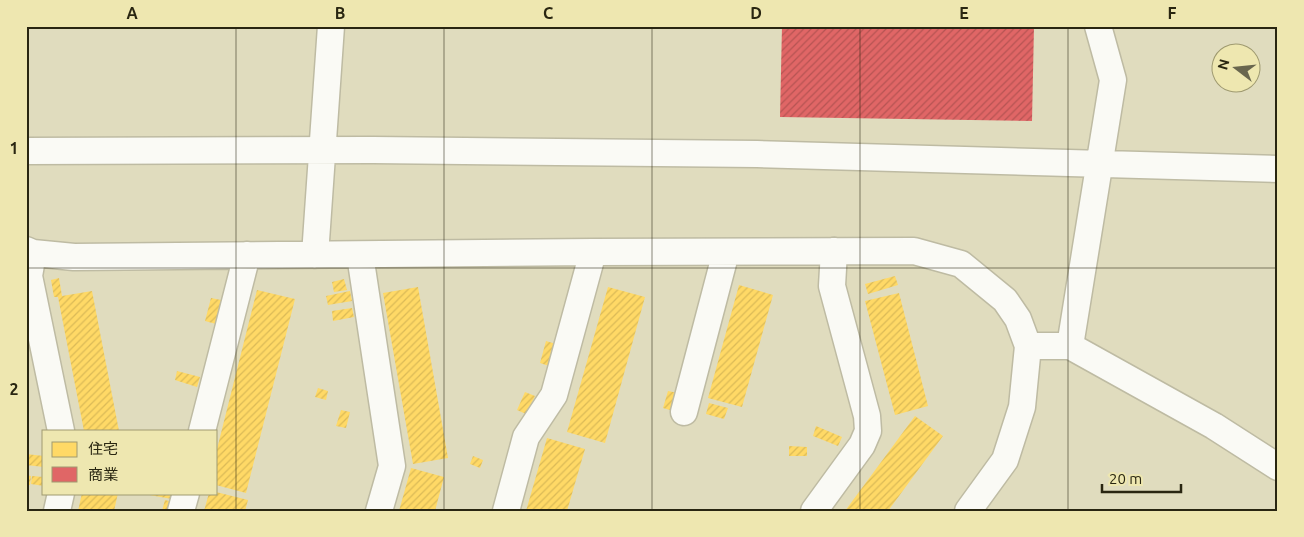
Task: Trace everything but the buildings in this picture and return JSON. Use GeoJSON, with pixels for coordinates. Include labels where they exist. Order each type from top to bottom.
{"type":"FeatureCollection","features":[{"type":"Feature","properties":{"kind":"street"},"geometry":{"type":"LineString","coordinates":[[315,255],[331,26]]}},
{"type":"Feature","properties":{"kind":"street"},"geometry":{"type":"LineString","coordinates":[[1070,346],[1113,80],[1098,26]]}},
{"type":"Feature","properties":{"kind":"street"},"geometry":{"type":"LineString","coordinates":[[26,151],[323,150],[757,154],[1278,169]]}},
{"type":"Feature","properties":{"kind":"street"},"geometry":{"type":"LineString","coordinates":[[814,511],[862,444],[868,431],[867,416],[832,286],[834,250]]}},
{"type":"Feature","properties":{"kind":"street"},"geometry":{"type":"LineString","coordinates":[[61,430],[29,276],[29,252],[74,257],[834,250],[914,251],[961,264],[1005,300],[1018,319],[1028,346],[1022,407],[1005,460],[968,511]]}},
{"type":"Feature","properties":{"kind":"street"},"geometry":{"type":"LineString","coordinates":[[506,511],[526,437],[554,395],[593,252]]}},
{"type":"Feature","properties":{"kind":"street"},"geometry":{"type":"LineString","coordinates":[[684,412],[726,252]]}},
{"type":"Feature","properties":{"kind":"street"},"geometry":{"type":"LineString","coordinates":[[360,254],[392,466],[379,511]]}},
{"type":"Feature","properties":{"kind":"street"},"geometry":{"type":"LineString","coordinates":[[202,430],[246,255]]}},
{"type":"Feature","properties":{"kind":"street"},"geometry":{"type":"LineString","coordinates":[[1028,346],[1070,346],[1214,426],[1278,467]]}},
{"type":"Feature","properties":{"kind":"street"},"geometry":{"type":"LineString","coordinates":[[57,511],[61,494]]}},
{"type":"Feature","properties":{"kind":"street"},"geometry":{"type":"LineString","coordinates":[[182,511],[186,494]]}}]}
